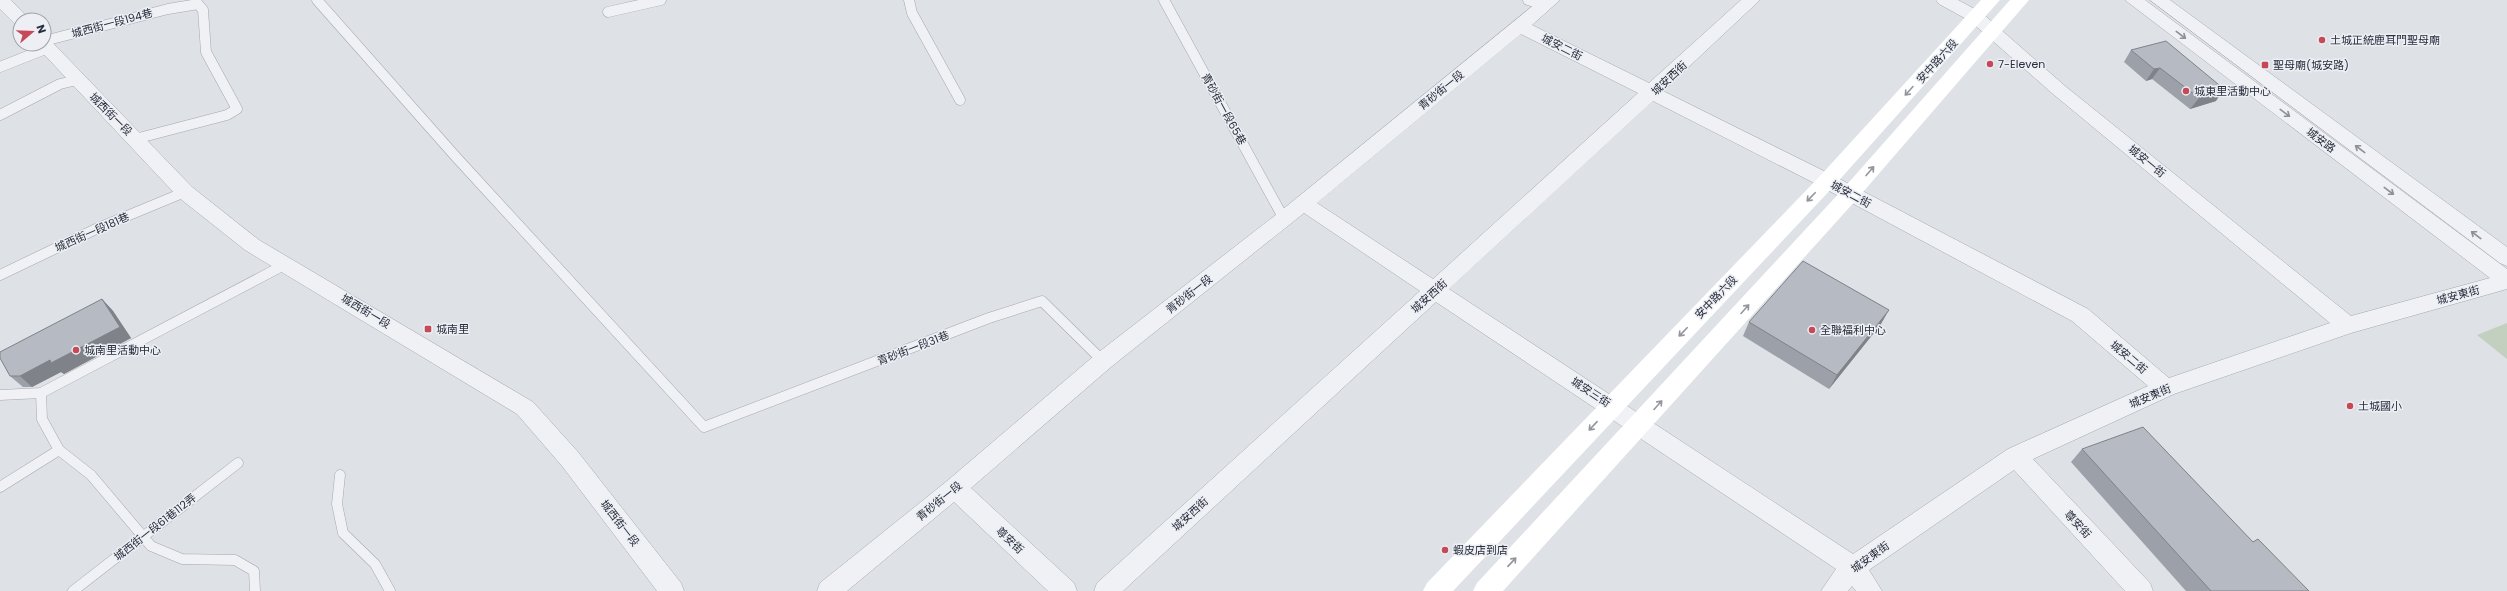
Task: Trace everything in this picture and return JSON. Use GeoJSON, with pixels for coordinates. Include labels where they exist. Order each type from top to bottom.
{"type":"FeatureCollection","features":[{"type":"Feature","properties":{"kind":"street"},"geometry":{"type":"LineString","coordinates":[[2,0],[13,12]]}},
{"type":"Feature","properties":{"kind":"street","name":"城安西街"},"geometry":{"type":"LineString","coordinates":[[1106,591],[1652,93],[1751,0]]}},
{"type":"Feature","properties":{"kind":"street","name":"城安一街"},"geometry":{"type":"LineString","coordinates":[[1945,0],[1976,17],[2059,90],[2348,325]]}},
{"type":"Feature","properties":{"kind":"street","name":"安中路六段"},"geometry":{"type":"LineString","coordinates":[[1436,591],[1827,181],[1991,0]]}},
{"type":"Feature","properties":{"kind":"street","name":"安中路六段"},"geometry":{"type":"LineString","coordinates":[[1486,591],[1640,425],[1850,194],[2020,0]]}},
{"type":"Feature","properties":{"kind":"street","name":"城安路"},"geometry":{"type":"LineString","coordinates":[[2134,0],[2507,281]]}},
{"type":"Feature","properties":{"kind":"street","name":"城安路"},"geometry":{"type":"LineString","coordinates":[[2158,0],[2507,258]]}},
{"type":"Feature","properties":{"kind":"street","name":"青砂街一段"},"geometry":{"type":"LineString","coordinates":[[829,591],[955,488],[1103,361],[1284,219],[1520,26],[1541,2]]}},
{"type":"Feature","properties":{"kind":"street","name":"城安二街"},"geometry":{"type":"LineString","coordinates":[[1520,26],[1827,181],[2080,315],[2166,388]]}},
{"type":"Feature","properties":{"kind":"street","name":"城西街一段"},"geometry":{"type":"LineString","coordinates":[[52,52],[77,80],[185,192],[252,245],[525,408],[570,459],[672,591]]}},
{"type":"Feature","properties":{"kind":"street","name":"城安三街"},"geometry":{"type":"LineString","coordinates":[[1303,203],[1853,567],[1870,591]]}},
{"type":"Feature","properties":{"kind":"street","name":"城安東街"},"geometry":{"type":"LineString","coordinates":[[1833,591],[1853,567],[2016,456],[2166,388],[2348,325],[2507,281]]}},
{"type":"Feature","properties":{"kind":"street","name":"尊安街"},"geometry":{"type":"LineString","coordinates":[[2016,456],[2141,591]]}},
{"type":"Feature","properties":{"kind":"street","name":"尊安街"},"geometry":{"type":"LineString","coordinates":[[955,488],[1065,591]]}},
{"type":"Feature","properties":{"kind":"lane","name":"青砂街一段31巷"},"geometry":{"type":"LineString","coordinates":[[318,0],[456,157],[704,427],[989,318],[1042,301],[1103,361]]}},
{"type":"Feature","properties":{"kind":"lane"},"geometry":{"type":"LineString","coordinates":[[608,12],[661,0]]}},
{"type":"Feature","properties":{"kind":"lane"},"geometry":{"type":"LineString","coordinates":[[909,0],[912,13],[960,100]]}},
{"type":"Feature","properties":{"kind":"lane","name":"青砂街一段65巷"},"geometry":{"type":"LineString","coordinates":[[1164,0],[1284,219]]}},
{"type":"Feature","properties":{"kind":"lane","name":"城西街一段194巷"},"geometry":{"type":"LineString","coordinates":[[52,42],[168,9],[198,4],[203,10],[206,52],[237,109],[227,115],[135,139]]}},
{"type":"Feature","properties":{"kind":"lane"},"geometry":{"type":"LineString","coordinates":[[0,67],[29,52]]}},
{"type":"Feature","properties":{"kind":"lane"},"geometry":{"type":"LineString","coordinates":[[0,115],[60,84],[77,80]]}},
{"type":"Feature","properties":{"kind":"lane","name":"城西街一段181巷"},"geometry":{"type":"LineString","coordinates":[[1,274],[98,228],[185,192]]}},
{"type":"Feature","properties":{"kind":"lane"},"geometry":{"type":"LineString","coordinates":[[0,395],[41,393],[286,264]]}},
{"type":"Feature","properties":{"kind":"lane"},"geometry":{"type":"LineString","coordinates":[[41,393],[42,419],[59,450],[91,475],[141,537],[151,546],[182,559],[236,560],[254,571],[255,591]]}},
{"type":"Feature","properties":{"kind":"lane"},"geometry":{"type":"LineString","coordinates":[[0,487],[59,450]]}},
{"type":"Feature","properties":{"kind":"lane","name":"城西街一段61巷112弄"},"geometry":{"type":"LineString","coordinates":[[73,591],[238,463]]}},
{"type":"Feature","properties":{"kind":"lane"},"geometry":{"type":"LineString","coordinates":[[340,475],[337,504],[343,533],[375,564],[390,591]]}},
{"type":"Feature","properties":{"kind":"green space"},"geometry":{"type":"Polygon","coordinates":[[[2507,323],[2507,359],[2477,335],[2507,323]]]}},
{"type":"Feature","properties":{"kind":"building"},"geometry":{"type":"Polygon","coordinates":[[[2166,41],[2224,89],[2199,98],[2160,68],[2154,69],[2131,50],[2166,41]]]}},
{"type":"Feature","properties":{"kind":"building","name":"全聯福利中心"},"geometry":{"type":"Polygon","coordinates":[[[1803,261],[1889,310],[1837,375],[1749,322],[1803,261]]]}},
{"type":"Feature","properties":{"kind":"building"},"geometry":{"type":"Polygon","coordinates":[[[102,299],[120,327],[51,363],[50,360],[20,376],[10,376],[0,358],[0,352],[102,299]]]}},
{"type":"Feature","properties":{"kind":"building"},"geometry":{"type":"Polygon","coordinates":[[[2143,427],[2253,542],[2258,539],[2309,591],[2211,591],[2082,449],[2143,427]]]}},
{"type":"Feature","properties":{"kind":"place","name":"土城正統鹿耳門聖母廟"},"geometry":{"type":"Point","coordinates":[2322,40]}},
{"type":"Feature","properties":{"kind":"place","name":"7-Eleven"},"geometry":{"type":"Point","coordinates":[1990,64]}},
{"type":"Feature","properties":{"kind":"place","name":"聖母廟(城安路)"},"geometry":{"type":"Point","coordinates":[2265,65]}},
{"type":"Feature","properties":{"kind":"place","name":"城東里活動中心"},"geometry":{"type":"Point","coordinates":[2186,91]}},
{"type":"Feature","properties":{"kind":"place","name":"城南里"},"geometry":{"type":"Point","coordinates":[428,329]}},
{"type":"Feature","properties":{"kind":"place","name":"全聯福利中心"},"geometry":{"type":"Point","coordinates":[1812,330]}},
{"type":"Feature","properties":{"kind":"place","name":"城南里活動中心"},"geometry":{"type":"Point","coordinates":[76,350]}},
{"type":"Feature","properties":{"kind":"place","name":"土城國小"},"geometry":{"type":"Point","coordinates":[2350,406]}},
{"type":"Feature","properties":{"kind":"place","name":"蝦皮店到店"},"geometry":{"type":"Point","coordinates":[1445,550]}}]}
